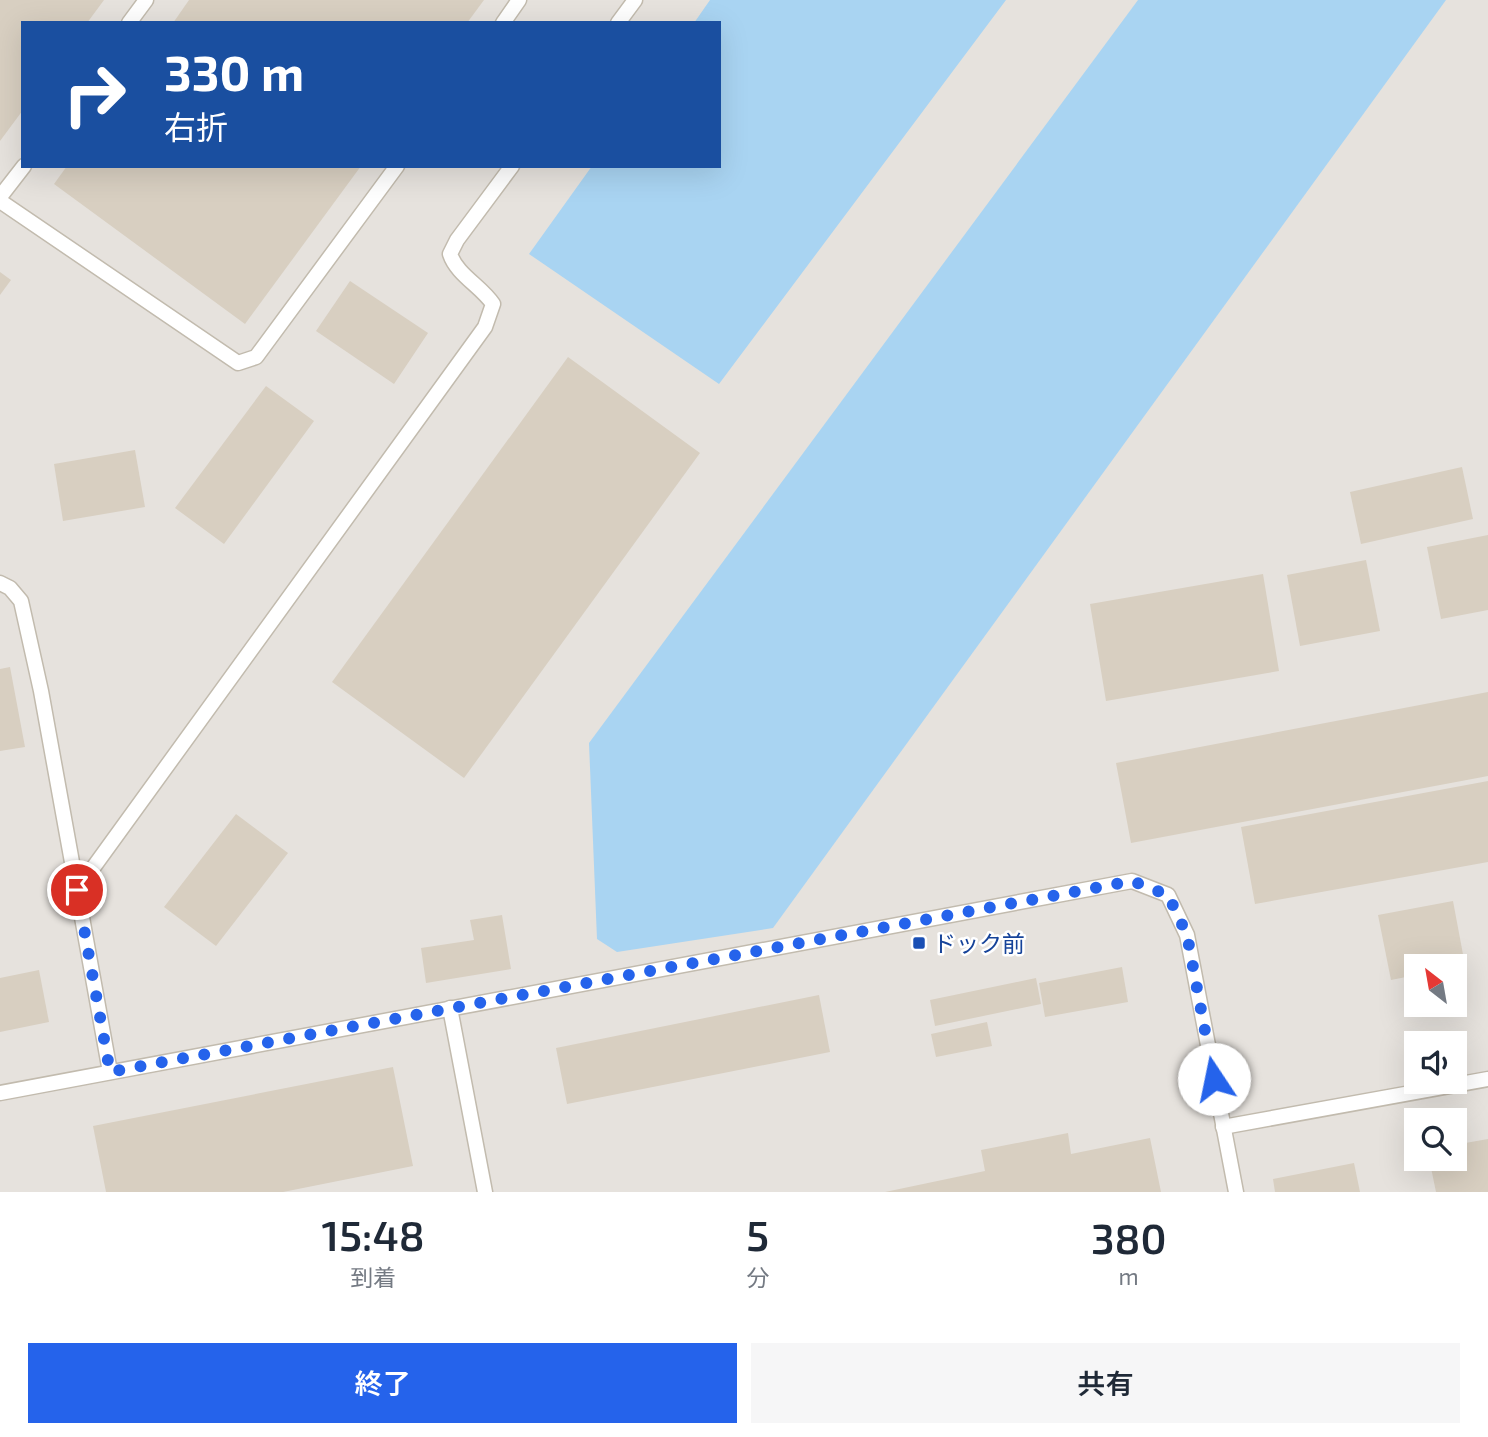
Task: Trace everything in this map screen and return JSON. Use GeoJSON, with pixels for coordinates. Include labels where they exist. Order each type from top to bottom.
{"type":"FeatureCollection","features":[{"type":"Feature","properties":{"kind":"lane"},"geometry":{"type":"LineString","coordinates":[[130,21],[146,0]]}},
{"type":"Feature","properties":{"kind":"lane"},"geometry":{"type":"LineString","coordinates":[[504,21],[519,0]]}},
{"type":"Feature","properties":{"kind":"lane"},"geometry":{"type":"LineString","coordinates":[[619,21],[635,0]]}},
{"type":"Feature","properties":{"kind":"lane"},"geometry":{"type":"LineString","coordinates":[[23,168],[0,199],[238,363],[256,356],[396,168]]}},
{"type":"Feature","properties":{"kind":"lane"},"geometry":{"type":"LineString","coordinates":[[77,890],[485,327],[494,304],[486,293],[454,265],[450,254],[457,240],[511,168]]}},
{"type":"Feature","properties":{"kind":"lane"},"geometry":{"type":"LineString","coordinates":[[0,583],[10,588],[21,601],[41,691],[110,1072]]}},
{"type":"Feature","properties":{"kind":"lane"},"geometry":{"type":"LineString","coordinates":[[0,1093],[1132,881],[1168,895],[1187,935],[1236,1192]]}},
{"type":"Feature","properties":{"kind":"lane"},"geometry":{"type":"LineString","coordinates":[[450,1008],[485,1192]]}},
{"type":"Feature","properties":{"kind":"lane"},"geometry":{"type":"LineString","coordinates":[[1223,1127],[1488,1079]]}},
{"type":"Feature","properties":{"kind":"shaded area"},"geometry":{"type":"Polygon","coordinates":[[[0,0],[1488,0],[1488,1192],[0,1192],[0,0]]]}},
{"type":"Feature","properties":{"kind":"water"},"geometry":{"type":"Polygon","coordinates":[[[710,0],[1006,0],[719,384],[529,254],[591,168],[721,168],[721,21],[695,21],[710,0]]]}},
{"type":"Feature","properties":{"kind":"water"},"geometry":{"type":"Polygon","coordinates":[[[1138,0],[1446,0],[773,928],[617,952],[597,939],[589,743],[1138,0]]]}},
{"type":"Feature","properties":{"kind":"building"},"geometry":{"type":"Polygon","coordinates":[[[0,0],[104,0],[88,21],[21,21],[21,113],[0,141],[0,0]]]}},
{"type":"Feature","properties":{"kind":"building"},"geometry":{"type":"Polygon","coordinates":[[[189,0],[484,0],[468,21],[174,21],[189,0]]]}},
{"type":"Feature","properties":{"kind":"building"},"geometry":{"type":"Polygon","coordinates":[[[66,168],[360,168],[245,324],[54,184],[66,168]]]}},
{"type":"Feature","properties":{"kind":"building"},"geometry":{"type":"Polygon","coordinates":[[[0,272],[11,280],[0,295],[0,272]]]}},
{"type":"Feature","properties":{"kind":"building"},"geometry":{"type":"Polygon","coordinates":[[[350,281],[428,333],[394,384],[316,331],[350,281]]]}},
{"type":"Feature","properties":{"kind":"building"},"geometry":{"type":"Polygon","coordinates":[[[568,357],[700,453],[464,778],[332,682],[568,357]]]}},
{"type":"Feature","properties":{"kind":"building"},"geometry":{"type":"Polygon","coordinates":[[[266,386],[314,421],[224,544],[175,508],[266,386]]]}},
{"type":"Feature","properties":{"kind":"building"},"geometry":{"type":"Polygon","coordinates":[[[135,450],[145,507],[63,521],[54,464],[135,450]]]}},
{"type":"Feature","properties":{"kind":"building"},"geometry":{"type":"Polygon","coordinates":[[[1462,467],[1473,519],[1361,544],[1350,492],[1462,467]]]}},
{"type":"Feature","properties":{"kind":"building"},"geometry":{"type":"Polygon","coordinates":[[[1488,535],[1488,610],[1441,619],[1427,547],[1488,535]]]}},
{"type":"Feature","properties":{"kind":"building"},"geometry":{"type":"Polygon","coordinates":[[[1366,560],[1380,631],[1300,646],[1287,575],[1366,560]]]}},
{"type":"Feature","properties":{"kind":"building"},"geometry":{"type":"Polygon","coordinates":[[[1263,574],[1279,671],[1106,701],[1090,604],[1263,574]]]}},
{"type":"Feature","properties":{"kind":"building"},"geometry":{"type":"Polygon","coordinates":[[[10,667],[25,747],[0,751],[0,669],[10,667]]]}},
{"type":"Feature","properties":{"kind":"building"},"geometry":{"type":"Polygon","coordinates":[[[1488,692],[1488,776],[1131,843],[1116,763],[1488,692]]]}},
{"type":"Feature","properties":{"kind":"building"},"geometry":{"type":"Polygon","coordinates":[[[1488,781],[1488,862],[1255,904],[1241,827],[1488,781]]]}},
{"type":"Feature","properties":{"kind":"building"},"geometry":{"type":"Polygon","coordinates":[[[236,814],[288,853],[216,946],[164,907],[236,814]]]}},
{"type":"Feature","properties":{"kind":"building"},"geometry":{"type":"Polygon","coordinates":[[[1453,901],[1463,954],[1404,954],[1404,977],[1391,980],[1378,915],[1453,901]]]}},
{"type":"Feature","properties":{"kind":"building"},"geometry":{"type":"Polygon","coordinates":[[[502,915],[511,969],[426,983],[421,948],[474,940],[470,920],[502,915]]]}},
{"type":"Feature","properties":{"kind":"building"},"geometry":{"type":"Polygon","coordinates":[[[1122,967],[1128,1002],[1045,1017],[1039,983],[1122,967]]]}},
{"type":"Feature","properties":{"kind":"building"},"geometry":{"type":"Polygon","coordinates":[[[39,970],[49,1022],[0,1032],[0,978],[39,970]]]}},
{"type":"Feature","properties":{"kind":"building"},"geometry":{"type":"Polygon","coordinates":[[[1036,978],[1041,1004],[935,1026],[930,1000],[1036,978]]]}},
{"type":"Feature","properties":{"kind":"building"},"geometry":{"type":"Polygon","coordinates":[[[819,995],[830,1052],[567,1104],[556,1048],[819,995]]]}},
{"type":"Feature","properties":{"kind":"building"},"geometry":{"type":"Polygon","coordinates":[[[987,1022],[992,1046],[936,1057],[931,1034],[987,1022]]]}},
{"type":"Feature","properties":{"kind":"building"},"geometry":{"type":"Polygon","coordinates":[[[393,1067],[413,1166],[283,1192],[106,1192],[93,1126],[393,1067]]]}},
{"type":"Feature","properties":{"kind":"building"},"geometry":{"type":"Polygon","coordinates":[[[1068,1133],[1071,1154],[1150,1138],[1161,1192],[885,1192],[985,1171],[981,1150],[1068,1133]]]}},
{"type":"Feature","properties":{"kind":"building"},"geometry":{"type":"Polygon","coordinates":[[[1488,1139],[1488,1192],[1436,1192],[1432,1171],[1467,1171],[1467,1143],[1488,1139]]]}},
{"type":"Feature","properties":{"kind":"building"},"geometry":{"type":"Polygon","coordinates":[[[1354,1163],[1360,1192],[1275,1192],[1273,1179],[1354,1163]]]}},
{"type":"Feature","properties":{"kind":"place","name":"ドック前"},"geometry":{"type":"Point","coordinates":[919,943]}},
{"type":"Feature","properties":{"kind":"route"},"geometry":{"type":"LineString","coordinates":[[77,890],[110,1072],[1132,881],[1168,895],[1187,935],[1214,1079]]}}]}
